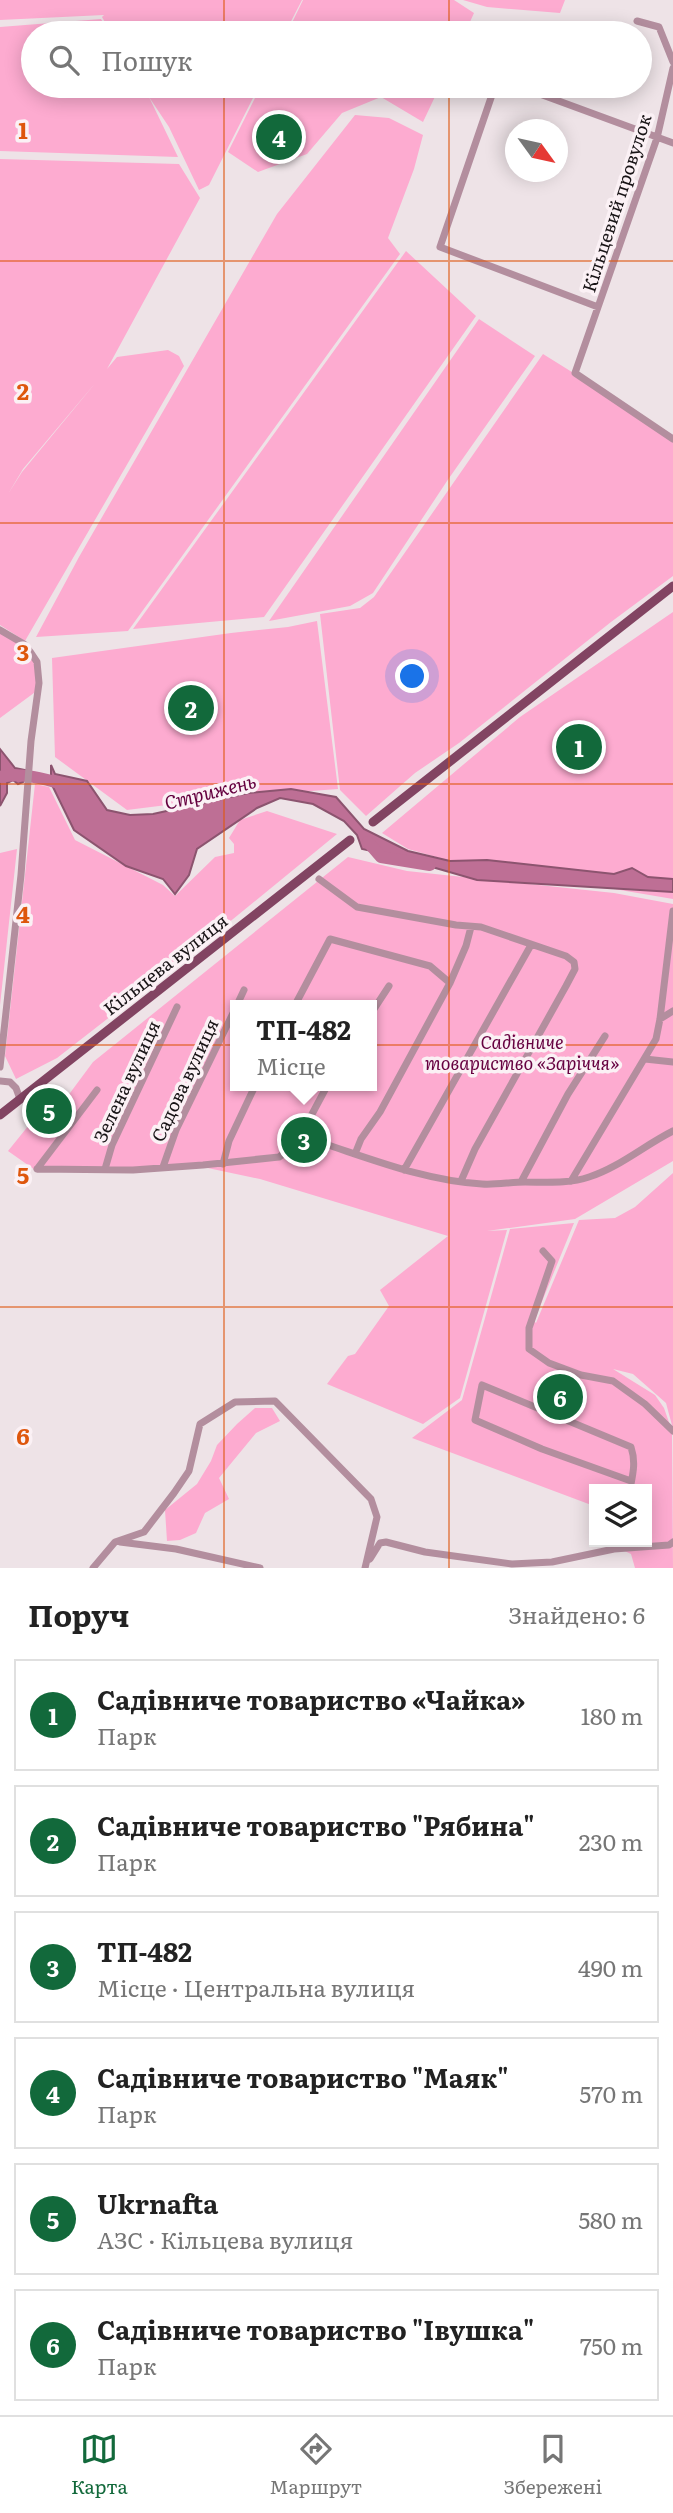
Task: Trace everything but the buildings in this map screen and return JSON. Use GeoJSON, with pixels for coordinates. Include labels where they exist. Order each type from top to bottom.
{"type":"FeatureCollection","features":[{"type":"Feature","properties":{"kind":"main road"},"geometry":{"type":"LineString","coordinates":[[373,821],[673,586]]}},
{"type":"Feature","properties":{"kind":"main road","name":"Кільцева вулиця"},"geometry":{"type":"LineString","coordinates":[[0,1115],[350,840]]}},
{"type":"Feature","properties":{"kind":"street"},"geometry":{"type":"LineString","coordinates":[[652,25],[659,27],[673,62]]}},
{"type":"Feature","properties":{"kind":"street","name":"Кільцевий провулок"},"geometry":{"type":"LineString","coordinates":[[673,68],[657,138],[575,373],[673,439]]}},
{"type":"Feature","properties":{"kind":"street","name":"Кільцевий провулок"},"geometry":{"type":"LineString","coordinates":[[491,98],[440,247],[598,307]]}},
{"type":"Feature","properties":{"kind":"street"},"geometry":{"type":"LineString","coordinates":[[550,98],[673,143]]}},
{"type":"Feature","properties":{"kind":"street"},"geometry":{"type":"LineString","coordinates":[[0,630],[24,644],[37,662],[39,682],[0,1065],[20,1098]]}},
{"type":"Feature","properties":{"kind":"street"},"geometry":{"type":"LineString","coordinates":[[319,879],[357,908],[494,930],[558,953],[574,962],[572,975],[475,1149],[461,1181]]}},
{"type":"Feature","properties":{"kind":"street"},"geometry":{"type":"LineString","coordinates":[[571,1181],[656,1039],[673,911]]}},
{"type":"Feature","properties":{"kind":"street"},"geometry":{"type":"LineString","coordinates":[[355,1154],[360,1139],[380,1112],[450,983],[464,952],[471,927]]}},
{"type":"Feature","properties":{"kind":"street"},"geometry":{"type":"LineString","coordinates":[[298,1000],[330,939],[430,966],[450,983]]}},
{"type":"Feature","properties":{"kind":"street"},"geometry":{"type":"LineString","coordinates":[[404,1170],[531,945]]}},
{"type":"Feature","properties":{"kind":"street"},"geometry":{"type":"LineString","coordinates":[[377,1004],[389,986]]}},
{"type":"Feature","properties":{"kind":"street","name":"Садова вулиця"},"geometry":{"type":"LineString","coordinates":[[239,1000],[244,990]]}},
{"type":"Feature","properties":{"kind":"street","name":"Зелена вулиця"},"geometry":{"type":"LineString","coordinates":[[105,1169],[112,1145],[177,1007]]}},
{"type":"Feature","properties":{"kind":"street"},"geometry":{"type":"LineString","coordinates":[[660,1019],[673,1011]]}},
{"type":"Feature","properties":{"kind":"street","name":"Садова вулиця"},"geometry":{"type":"LineString","coordinates":[[163,1167],[176,1130],[230,1018]]}},
{"type":"Feature","properties":{"kind":"street"},"geometry":{"type":"LineString","coordinates":[[521,1182],[568,1094],[605,1036]]}},
{"type":"Feature","properties":{"kind":"street"},"geometry":{"type":"LineString","coordinates":[[645,1059],[673,1062]]}},
{"type":"Feature","properties":{"kind":"street"},"geometry":{"type":"LineString","coordinates":[[0,1082],[10,1082]]}},
{"type":"Feature","properties":{"kind":"street"},"geometry":{"type":"LineString","coordinates":[[97,1090],[37,1169],[163,1167],[223,1164],[279,1157],[295,1146],[324,1091]]}},
{"type":"Feature","properties":{"kind":"street"},"geometry":{"type":"LineString","coordinates":[[223,1164],[229,1141],[254,1091]]}},
{"type":"Feature","properties":{"kind":"street"},"geometry":{"type":"LineString","coordinates":[[295,1146],[322,1143],[404,1170],[483,1184],[571,1181],[604,1172],[673,1131]]}},
{"type":"Feature","properties":{"kind":"street"},"geometry":{"type":"LineString","coordinates":[[544,1251],[552,1261],[529,1328],[529,1349],[549,1363],[581,1375],[613,1381],[645,1404],[673,1431]]}},
{"type":"Feature","properties":{"kind":"street"},"geometry":{"type":"LineString","coordinates":[[482,1385],[631,1447],[635,1458],[631,1485],[475,1420],[482,1385]]}},
{"type":"Feature","properties":{"kind":"street"},"geometry":{"type":"LineString","coordinates":[[93,1568],[115,1542],[144,1532],[189,1471],[200,1424],[235,1402],[275,1401],[371,1499],[377,1517],[365,1568]]}},
{"type":"Feature","properties":{"kind":"street"},"geometry":{"type":"LineString","coordinates":[[115,1542],[176,1549],[260,1568]]}},
{"type":"Feature","properties":{"kind":"street"},"geometry":{"type":"LineString","coordinates":[[365,1568],[375,1549],[380,1543],[386,1542],[425,1552],[512,1564],[552,1562],[612,1547]]}},
{"type":"Feature","properties":{"kind":"street"},"geometry":{"type":"LineString","coordinates":[[641,1547],[651,1548],[673,1542]]}},
{"type":"Feature","properties":{"kind":"green space"},"geometry":{"type":"Polygon","coordinates":[[[0,0],[302,0],[291,21],[104,21],[104,15],[0,20],[0,0]]]}},
{"type":"Feature","properties":{"kind":"green space"},"geometry":{"type":"Polygon","coordinates":[[[303,0],[454,0],[474,13],[470,21],[293,21],[303,0]]]}},
{"type":"Feature","properties":{"kind":"green space"},"geometry":{"type":"Polygon","coordinates":[[[463,0],[565,0],[560,13],[487,7],[463,0]]]}},
{"type":"Feature","properties":{"kind":"green space"},"geometry":{"type":"Polygon","coordinates":[[[21,25],[21,98],[149,98],[178,157],[0,151],[0,27],[21,25]]]}},
{"type":"Feature","properties":{"kind":"green space"},"geometry":{"type":"Polygon","coordinates":[[[150,98],[253,98],[209,185],[199,190],[169,127],[150,98]]]}},
{"type":"Feature","properties":{"kind":"green space"},"geometry":{"type":"Polygon","coordinates":[[[255,98],[379,98],[342,113],[307,154],[258,172],[228,152],[255,98]]]}},
{"type":"Feature","properties":{"kind":"green space"},"geometry":{"type":"Polygon","coordinates":[[[383,98],[434,98],[423,122],[383,98]]]}},
{"type":"Feature","properties":{"kind":"green space"},"geometry":{"type":"Polygon","coordinates":[[[355,115],[389,118],[423,135],[414,169],[388,238],[400,254],[128,631],[36,637],[79,557],[277,214],[355,115]]]}},
{"type":"Feature","properties":{"kind":"green space"},"geometry":{"type":"Polygon","coordinates":[[[0,159],[179,164],[200,198],[107,369],[117,357],[168,350],[179,356],[184,366],[25,641],[0,625],[0,159]],[[97,381],[23,469],[8,494],[22,472],[97,381]]]}},
{"type":"Feature","properties":{"kind":"green space"},"geometry":{"type":"Polygon","coordinates":[[[406,251],[476,316],[264,617],[133,629],[406,251]]]}},
{"type":"Feature","properties":{"kind":"green space"},"geometry":{"type":"Polygon","coordinates":[[[479,319],[535,356],[447,481],[373,593],[350,606],[269,621],[479,319]]]}},
{"type":"Feature","properties":{"kind":"green space"},"geometry":{"type":"Polygon","coordinates":[[[543,354],[673,435],[673,576],[459,743],[415,773],[366,816],[340,790],[320,614],[360,608],[374,597],[543,354]]]}},
{"type":"Feature","properties":{"kind":"green space"},"geometry":{"type":"Polygon","coordinates":[[[673,612],[673,899],[450,861],[408,849],[382,833],[520,717],[673,612]]]}},
{"type":"Feature","properties":{"kind":"green space"},"geometry":{"type":"Polygon","coordinates":[[[317,621],[338,789],[231,797],[127,810],[55,757],[52,658],[317,621]]]}},
{"type":"Feature","properties":{"kind":"green space"},"geometry":{"type":"Polygon","coordinates":[[[0,630],[12,636],[37,662],[38,690],[0,718],[0,630]]]}},
{"type":"Feature","properties":{"kind":"green space"},"geometry":{"type":"Polygon","coordinates":[[[35,784],[49,787],[75,840],[163,885],[175,896],[215,857],[234,853],[234,844],[229,838],[240,820],[267,811],[337,834],[183,960],[57,1058],[16,1079],[5,1056],[35,784]]]}},
{"type":"Feature","properties":{"kind":"green space"},"geometry":{"type":"Polygon","coordinates":[[[17,849],[0,1005],[0,853],[17,849]]]}},
{"type":"Feature","properties":{"kind":"green space","name":"Садівниче товариство «Заріччя»"},"geometry":{"type":"Polygon","coordinates":[[[348,857],[407,871],[614,893],[673,904],[673,1161],[575,1219],[487,1231],[507,1230],[460,1398],[423,1424],[327,1384],[348,1356],[355,1354],[389,1306],[380,1290],[448,1236],[260,1179],[203,1167],[35,1170],[8,1151],[29,1125],[50,1120],[93,1062],[348,857]]]}},
{"type":"Feature","properties":{"kind":"green space"},"geometry":{"type":"Polygon","coordinates":[[[673,1173],[673,1429],[666,1403],[633,1374],[613,1369],[655,1395],[664,1408],[672,1431],[673,1568],[635,1568],[631,1554],[616,1547],[652,1547],[652,1484],[589,1484],[589,1504],[412,1438],[462,1400],[510,1229],[574,1223],[534,1321],[536,1323],[579,1220],[615,1218],[635,1207],[673,1173]]]}},
{"type":"Feature","properties":{"kind":"green space"},"geometry":{"type":"Polygon","coordinates":[[[255,1408],[272,1408],[280,1421],[256,1433],[219,1478],[229,1499],[205,1513],[196,1533],[180,1540],[167,1541],[165,1510],[197,1484],[217,1445],[255,1408]]]}},
{"type":"Feature","properties":{"kind":"shaded area"},"geometry":{"type":"Polygon","coordinates":[[[0,749],[15,768],[25,770],[23,782],[18,784],[13,780],[7,783],[7,793],[0,806],[0,749]]]}},
{"type":"Feature","properties":{"kind":"shaded area"},"geometry":{"type":"Polygon","coordinates":[[[51,765],[55,774],[87,781],[107,810],[130,815],[153,814],[248,793],[291,789],[336,797],[364,829],[408,851],[450,861],[487,860],[614,874],[632,868],[648,877],[673,879],[673,892],[477,880],[362,849],[357,835],[344,821],[313,804],[280,798],[257,808],[197,849],[189,875],[175,894],[163,879],[126,866],[74,830],[51,783],[51,765]]]}},
{"type":"Feature","properties":{"kind":"waterway","name":"Стрижень"},"geometry":{"type":"LineString","coordinates":[[0,777],[24,776],[64,784]]}},
{"type":"Feature","properties":{"kind":"waterway","name":"Стрижень"},"geometry":{"type":"LineString","coordinates":[[368,842],[381,857],[430,865]]}},
{"type":"Feature","properties":{"kind":"place","name":"Садівниче товариство \"Маяк\""},"geometry":{"type":"Point","coordinates":[279,137]}},
{"type":"Feature","properties":{"kind":"place","name":"Садівниче товариство \"Рябина\""},"geometry":{"type":"Point","coordinates":[191,708]}},
{"type":"Feature","properties":{"kind":"place","name":"Садівниче товариство «Чайка»"},"geometry":{"type":"Point","coordinates":[579,747]}},
{"type":"Feature","properties":{"kind":"place","name":"Ukrnafta"},"geometry":{"type":"Point","coordinates":[49,1111]}},
{"type":"Feature","properties":{"kind":"place","name":"ТП-482"},"geometry":{"type":"Point","coordinates":[304,1140]}},
{"type":"Feature","properties":{"kind":"place","name":"Садівниче товариство \"Івушка\""},"geometry":{"type":"Point","coordinates":[560,1397]}}]}
